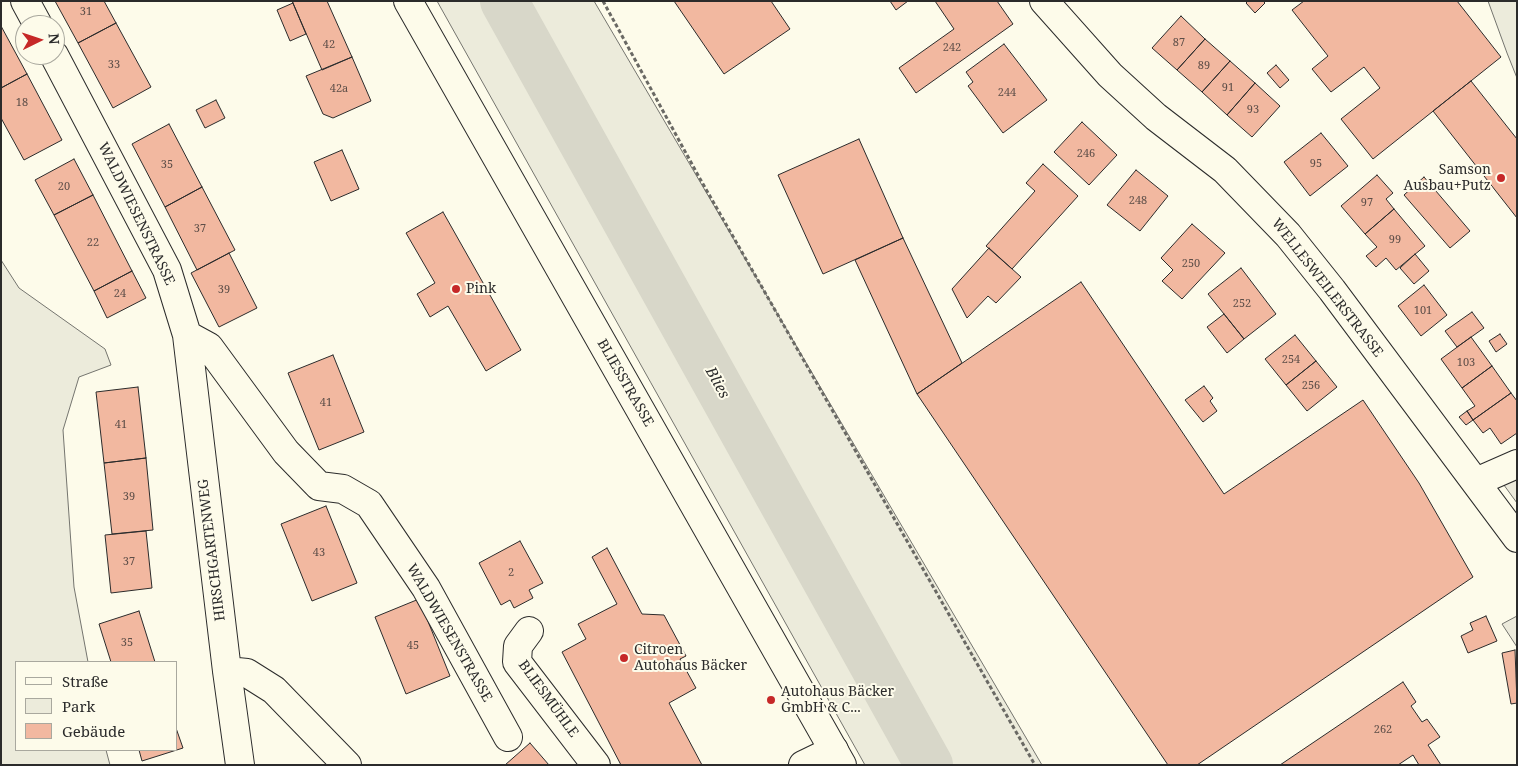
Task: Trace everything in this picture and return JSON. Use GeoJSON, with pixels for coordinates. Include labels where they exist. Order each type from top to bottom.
{"type":"FeatureCollection","features":[{"type":"Feature","properties":{"kind":"street"},"geometry":{"type":"LineString","coordinates":[[25,1],[33,15]]}},
{"type":"Feature","properties":{"kind":"street","name":"BLIESSTRASSE"},"geometry":{"type":"LineString","coordinates":[[408,1],[838,757]]}},
{"type":"Feature","properties":{"kind":"street","name":"WELLESWEILERSTRASSE"},"geometry":{"type":"LineString","coordinates":[[1044,1],[1110,75],[1156,117],[1225,170],[1288,235],[1332,290],[1517,538]]}},
{"type":"Feature","properties":{"kind":"street","name":"WALDWIESENSTRASSE"},"geometry":{"type":"LineString","coordinates":[[59,65],[167,270],[187,335],[209,347],[286,452],[318,486],[343,489],[369,504],[426,588],[508,737]]}},
{"type":"Feature","properties":{"kind":"street","name":"HIRSCHGARTENWEG"},"geometry":{"type":"LineString","coordinates":[[187,335],[226,671],[240,765]]}},
{"type":"Feature","properties":{"kind":"street"},"geometry":{"type":"LineString","coordinates":[[1476,482],[1517,464]]}},
{"type":"Feature","properties":{"kind":"street","name":"BLIESMÜHLE"},"geometry":{"type":"LineString","coordinates":[[529,631],[518,646],[517,662],[596,765]]}},
{"type":"Feature","properties":{"kind":"street"},"geometry":{"type":"LineString","coordinates":[[226,671],[246,673],[274,690],[347,765]]}},
{"type":"Feature","properties":{"kind":"street"},"geometry":{"type":"LineString","coordinates":[[803,765],[838,757]]}},
{"type":"Feature","properties":{"kind":"path"},"geometry":{"type":"LineString","coordinates":[[603,1],[704,185],[1035,765]]}},
{"type":"Feature","properties":{"kind":"green space"},"geometry":{"type":"Polygon","coordinates":[[[437,1],[594,1],[1042,765],[865,765],[437,1]]]}},
{"type":"Feature","properties":{"kind":"green space"},"geometry":{"type":"Polygon","coordinates":[[[1488,1],[1517,1],[1517,78],[1507,53],[1488,1]]]}},
{"type":"Feature","properties":{"kind":"green space"},"geometry":{"type":"Polygon","coordinates":[[[1,260],[19,288],[105,349],[111,365],[79,377],[63,430],[74,587],[88,661],[15,661],[15,751],[106,751],[110,765],[1,765],[1,260]]]}},
{"type":"Feature","properties":{"kind":"shaded area"},"geometry":{"type":"Polygon","coordinates":[[[1517,474],[1517,503],[1501,481],[1517,474]]]}},
{"type":"Feature","properties":{"kind":"shaded area"},"geometry":{"type":"Polygon","coordinates":[[[1517,616],[1517,647],[1502,624],[1517,616]]]}},
{"type":"Feature","properties":{"kind":"building"},"geometry":{"type":"Polygon","coordinates":[[[55,1],[104,1],[116,23],[78,43],[65,19],[65,15],[63,15],[55,1]]]}},
{"type":"Feature","properties":{"kind":"building"},"geometry":{"type":"Polygon","coordinates":[[[292,1],[327,1],[352,57],[322,70],[292,1]]]}},
{"type":"Feature","properties":{"kind":"building"},"geometry":{"type":"Polygon","coordinates":[[[674,1],[771,1],[790,29],[724,74],[674,1]]]}},
{"type":"Feature","properties":{"kind":"building"},"geometry":{"type":"Polygon","coordinates":[[[890,1],[908,1],[896,10],[890,1]]]}},
{"type":"Feature","properties":{"kind":"building"},"geometry":{"type":"Polygon","coordinates":[[[935,1],[997,1],[1013,24],[916,93],[899,68],[954,29],[935,1]]]}},
{"type":"Feature","properties":{"kind":"building"},"geometry":{"type":"Polygon","coordinates":[[[1248,1],[1263,1],[1265,3],[1255,13],[1246,3],[1248,1]]]}},
{"type":"Feature","properties":{"kind":"building"},"geometry":{"type":"Polygon","coordinates":[[[1304,1],[1457,1],[1501,57],[1373,159],[1341,119],[1380,88],[1364,67],[1331,92],[1312,69],[1328,56],[1292,10],[1304,1]]]}},
{"type":"Feature","properties":{"kind":"building"},"geometry":{"type":"Polygon","coordinates":[[[293,3],[306,34],[290,41],[277,10],[293,3]]]}},
{"type":"Feature","properties":{"kind":"building"},"geometry":{"type":"Polygon","coordinates":[[[1181,16],[1205,39],[1177,70],[1152,48],[1181,16]]]}},
{"type":"Feature","properties":{"kind":"building"},"geometry":{"type":"Polygon","coordinates":[[[116,23],[151,87],[113,108],[78,43],[116,23]]]}},
{"type":"Feature","properties":{"kind":"building"},"geometry":{"type":"Polygon","coordinates":[[[1,26],[15,52],[15,65],[22,65],[27,74],[1,88],[1,26]]]}},
{"type":"Feature","properties":{"kind":"building"},"geometry":{"type":"Polygon","coordinates":[[[1205,39],[1230,61],[1202,92],[1177,70],[1205,39]]]}},
{"type":"Feature","properties":{"kind":"building"},"geometry":{"type":"Polygon","coordinates":[[[1004,44],[1047,100],[1003,133],[968,86],[973,82],[966,72],[1004,44]]]}},
{"type":"Feature","properties":{"kind":"building"},"geometry":{"type":"Polygon","coordinates":[[[352,57],[371,101],[333,118],[323,114],[306,76],[352,57]]]}},
{"type":"Feature","properties":{"kind":"building"},"geometry":{"type":"Polygon","coordinates":[[[1230,61],[1255,83],[1227,115],[1202,92],[1230,61]]]}},
{"type":"Feature","properties":{"kind":"building"},"geometry":{"type":"Polygon","coordinates":[[[1276,65],[1289,80],[1280,88],[1267,73],[1276,65]]]}},
{"type":"Feature","properties":{"kind":"building"},"geometry":{"type":"Polygon","coordinates":[[[27,74],[62,140],[24,160],[1,118],[1,88],[27,74]]]}},
{"type":"Feature","properties":{"kind":"building","name":"Samson Ausbau+Putz"},"geometry":{"type":"Polygon","coordinates":[[[1471,81],[1517,139],[1517,218],[1433,111],[1471,81]]]}},
{"type":"Feature","properties":{"kind":"building"},"geometry":{"type":"Polygon","coordinates":[[[1255,83],[1280,106],[1252,137],[1227,115],[1255,83]]]}},
{"type":"Feature","properties":{"kind":"building"},"geometry":{"type":"Polygon","coordinates":[[[216,100],[225,118],[205,128],[196,110],[216,100]]]}},
{"type":"Feature","properties":{"kind":"building"},"geometry":{"type":"Polygon","coordinates":[[[1082,122],[1117,155],[1089,185],[1054,152],[1082,122]]]}},
{"type":"Feature","properties":{"kind":"building"},"geometry":{"type":"Polygon","coordinates":[[[169,124],[202,187],[165,207],[132,144],[169,124]]]}},
{"type":"Feature","properties":{"kind":"building"},"geometry":{"type":"Polygon","coordinates":[[[1321,133],[1348,166],[1310,196],[1284,162],[1321,133]]]}},
{"type":"Feature","properties":{"kind":"building"},"geometry":{"type":"Polygon","coordinates":[[[859,139],[903,238],[823,274],[778,175],[859,139]]]}},
{"type":"Feature","properties":{"kind":"building"},"geometry":{"type":"Polygon","coordinates":[[[342,150],[359,189],[331,201],[314,162],[342,150]]]}},
{"type":"Feature","properties":{"kind":"building"},"geometry":{"type":"Polygon","coordinates":[[[74,159],[93,195],[54,215],[35,180],[74,159]]]}},
{"type":"Feature","properties":{"kind":"building"},"geometry":{"type":"Polygon","coordinates":[[[1043,164],[1078,196],[1012,269],[986,246],[1035,191],[1026,183],[1043,164]]]}},
{"type":"Feature","properties":{"kind":"building"},"geometry":{"type":"Polygon","coordinates":[[[1136,170],[1168,196],[1140,231],[1107,205],[1136,170]]]}},
{"type":"Feature","properties":{"kind":"building"},"geometry":{"type":"Polygon","coordinates":[[[1377,175],[1393,193],[1386,199],[1394,209],[1365,234],[1341,206],[1377,175]]]}},
{"type":"Feature","properties":{"kind":"building"},"geometry":{"type":"Polygon","coordinates":[[[1424,177],[1470,231],[1450,248],[1404,195],[1424,177]]]}},
{"type":"Feature","properties":{"kind":"building"},"geometry":{"type":"Polygon","coordinates":[[[202,187],[235,250],[197,270],[165,207],[202,187]]]}},
{"type":"Feature","properties":{"kind":"building"},"geometry":{"type":"Polygon","coordinates":[[[93,195],[132,271],[94,291],[54,215],[93,195]]]}},
{"type":"Feature","properties":{"kind":"building"},"geometry":{"type":"Polygon","coordinates":[[[1394,209],[1425,246],[1396,270],[1386,258],[1376,267],[1366,256],[1377,247],[1365,234],[1394,209]]]}},
{"type":"Feature","properties":{"kind":"building","name":"Pink"},"geometry":{"type":"Polygon","coordinates":[[[443,212],[521,350],[486,371],[448,306],[430,317],[417,294],[435,283],[406,233],[443,212]]]}},
{"type":"Feature","properties":{"kind":"building"},"geometry":{"type":"Polygon","coordinates":[[[1192,224],[1225,253],[1182,299],[1162,281],[1173,270],[1161,258],[1192,224]]]}},
{"type":"Feature","properties":{"kind":"building"},"geometry":{"type":"Polygon","coordinates":[[[903,238],[962,363],[917,394],[855,260],[903,238]]]}},
{"type":"Feature","properties":{"kind":"building"},"geometry":{"type":"Polygon","coordinates":[[[989,248],[1021,277],[996,303],[988,296],[967,318],[952,289],[989,248]]]}},
{"type":"Feature","properties":{"kind":"building"},"geometry":{"type":"Polygon","coordinates":[[[229,253],[257,308],[219,327],[191,273],[229,253]]]}},
{"type":"Feature","properties":{"kind":"building"},"geometry":{"type":"Polygon","coordinates":[[[1415,254],[1429,271],[1414,284],[1400,268],[1415,254]]]}},
{"type":"Feature","properties":{"kind":"building"},"geometry":{"type":"Polygon","coordinates":[[[1241,268],[1276,314],[1244,339],[1208,294],[1241,268]]]}},
{"type":"Feature","properties":{"kind":"building"},"geometry":{"type":"Polygon","coordinates":[[[132,271],[146,298],[107,318],[94,291],[132,271]]]}},
{"type":"Feature","properties":{"kind":"building"},"geometry":{"type":"Polygon","coordinates":[[[1081,282],[1224,494],[1363,400],[1419,483],[1473,577],[1197,765],[1168,765],[917,394],[1081,282]]]}},
{"type":"Feature","properties":{"kind":"building"},"geometry":{"type":"Polygon","coordinates":[[[1424,285],[1447,315],[1421,336],[1398,306],[1424,285]]]}},
{"type":"Feature","properties":{"kind":"building"},"geometry":{"type":"Polygon","coordinates":[[[1472,312],[1484,328],[1457,347],[1445,331],[1472,312]]]}},
{"type":"Feature","properties":{"kind":"building"},"geometry":{"type":"Polygon","coordinates":[[[1224,314],[1244,339],[1227,353],[1207,327],[1224,314]]]}},
{"type":"Feature","properties":{"kind":"building"},"geometry":{"type":"Polygon","coordinates":[[[1500,334],[1507,344],[1496,352],[1489,341],[1500,334]]]}},
{"type":"Feature","properties":{"kind":"building"},"geometry":{"type":"Polygon","coordinates":[[[1295,335],[1316,361],[1286,385],[1265,359],[1295,335]]]}},
{"type":"Feature","properties":{"kind":"building"},"geometry":{"type":"Polygon","coordinates":[[[1471,337],[1492,366],[1462,388],[1441,359],[1471,337]]]}},
{"type":"Feature","properties":{"kind":"building"},"geometry":{"type":"Polygon","coordinates":[[[333,355],[364,432],[319,450],[288,373],[333,355]]]}},
{"type":"Feature","properties":{"kind":"building"},"geometry":{"type":"Polygon","coordinates":[[[1316,361],[1337,387],[1307,411],[1286,385],[1316,361]]]}},
{"type":"Feature","properties":{"kind":"building"},"geometry":{"type":"Polygon","coordinates":[[[1492,366],[1511,393],[1473,420],[1467,411],[1475,406],[1462,388],[1492,366]]]}},
{"type":"Feature","properties":{"kind":"building"},"geometry":{"type":"Polygon","coordinates":[[[1204,386],[1213,398],[1210,401],[1217,411],[1203,422],[1185,400],[1204,386]]]}},
{"type":"Feature","properties":{"kind":"building"},"geometry":{"type":"Polygon","coordinates":[[[138,387],[146,458],[104,463],[96,392],[138,387]]]}},
{"type":"Feature","properties":{"kind":"building"},"geometry":{"type":"Polygon","coordinates":[[[1511,393],[1517,401],[1517,433],[1501,444],[1490,428],[1483,433],[1473,420],[1511,393]]]}},
{"type":"Feature","properties":{"kind":"building"},"geometry":{"type":"Polygon","coordinates":[[[1467,411],[1473,420],[1466,425],[1459,417],[1467,411]]]}},
{"type":"Feature","properties":{"kind":"building"},"geometry":{"type":"Polygon","coordinates":[[[146,458],[153,530],[112,534],[104,463],[146,458]]]}},
{"type":"Feature","properties":{"kind":"building"},"geometry":{"type":"Polygon","coordinates":[[[326,506],[357,583],[312,601],[281,524],[326,506]]]}},
{"type":"Feature","properties":{"kind":"building"},"geometry":{"type":"Polygon","coordinates":[[[146,531],[152,588],[111,593],[105,535],[146,531]]]}},
{"type":"Feature","properties":{"kind":"building"},"geometry":{"type":"Polygon","coordinates":[[[520,541],[543,583],[529,590],[533,598],[514,608],[510,600],[501,605],[479,563],[520,541]]]}},
{"type":"Feature","properties":{"kind":"building","name":"Citroen Autohaus Bäcker"},"geometry":{"type":"Polygon","coordinates":[[[607,548],[642,614],[664,615],[686,656],[680,659],[696,688],[669,703],[702,765],[621,765],[562,652],[586,639],[578,624],[617,604],[592,557],[607,548]]]}},
{"type":"Feature","properties":{"kind":"building"},"geometry":{"type":"Polygon","coordinates":[[[419,599],[450,676],[406,694],[375,617],[419,599]]]}},
{"type":"Feature","properties":{"kind":"building"},"geometry":{"type":"Polygon","coordinates":[[[139,611],[155,661],[111,661],[99,624],[139,611]]]}},
{"type":"Feature","properties":{"kind":"building"},"geometry":{"type":"Polygon","coordinates":[[[1486,616],[1497,641],[1468,653],[1461,636],[1473,630],[1470,623],[1486,616]]]}},
{"type":"Feature","properties":{"kind":"building"},"geometry":{"type":"Polygon","coordinates":[[[1515,650],[1517,703],[1511,704],[1502,653],[1515,650]]]}},
{"type":"Feature","properties":{"kind":"building"},"geometry":{"type":"Polygon","coordinates":[[[1403,682],[1416,702],[1411,706],[1422,722],[1427,719],[1440,737],[1428,745],[1441,765],[1419,765],[1413,755],[1398,765],[1280,765],[1403,682]]]}},
{"type":"Feature","properties":{"kind":"building"},"geometry":{"type":"Polygon","coordinates":[[[178,734],[183,748],[178,750],[178,734]]]}},
{"type":"Feature","properties":{"kind":"building"},"geometry":{"type":"Polygon","coordinates":[[[530,743],[549,765],[505,765],[530,743]]]}},
{"type":"Feature","properties":{"kind":"building"},"geometry":{"type":"Polygon","coordinates":[[[139,751],[174,751],[142,761],[139,751]]]}},
{"type":"Feature","properties":{"kind":"waterway","name":"Blies"},"geometry":{"type":"LineString","coordinates":[[504,1],[929,765]]}},
{"type":"Feature","properties":{"kind":"place","name":"Samson Ausbau+Putz"},"geometry":{"type":"Point","coordinates":[1501,178]}},
{"type":"Feature","properties":{"kind":"place","name":"Pink"},"geometry":{"type":"Point","coordinates":[456,289]}},
{"type":"Feature","properties":{"kind":"place","name":"Citroen Autohaus Bäcker"},"geometry":{"type":"Point","coordinates":[624,658]}},
{"type":"Feature","properties":{"kind":"place","name":"Autohaus Bäcker GmbH & C..."},"geometry":{"type":"Point","coordinates":[771,700]}}]}
